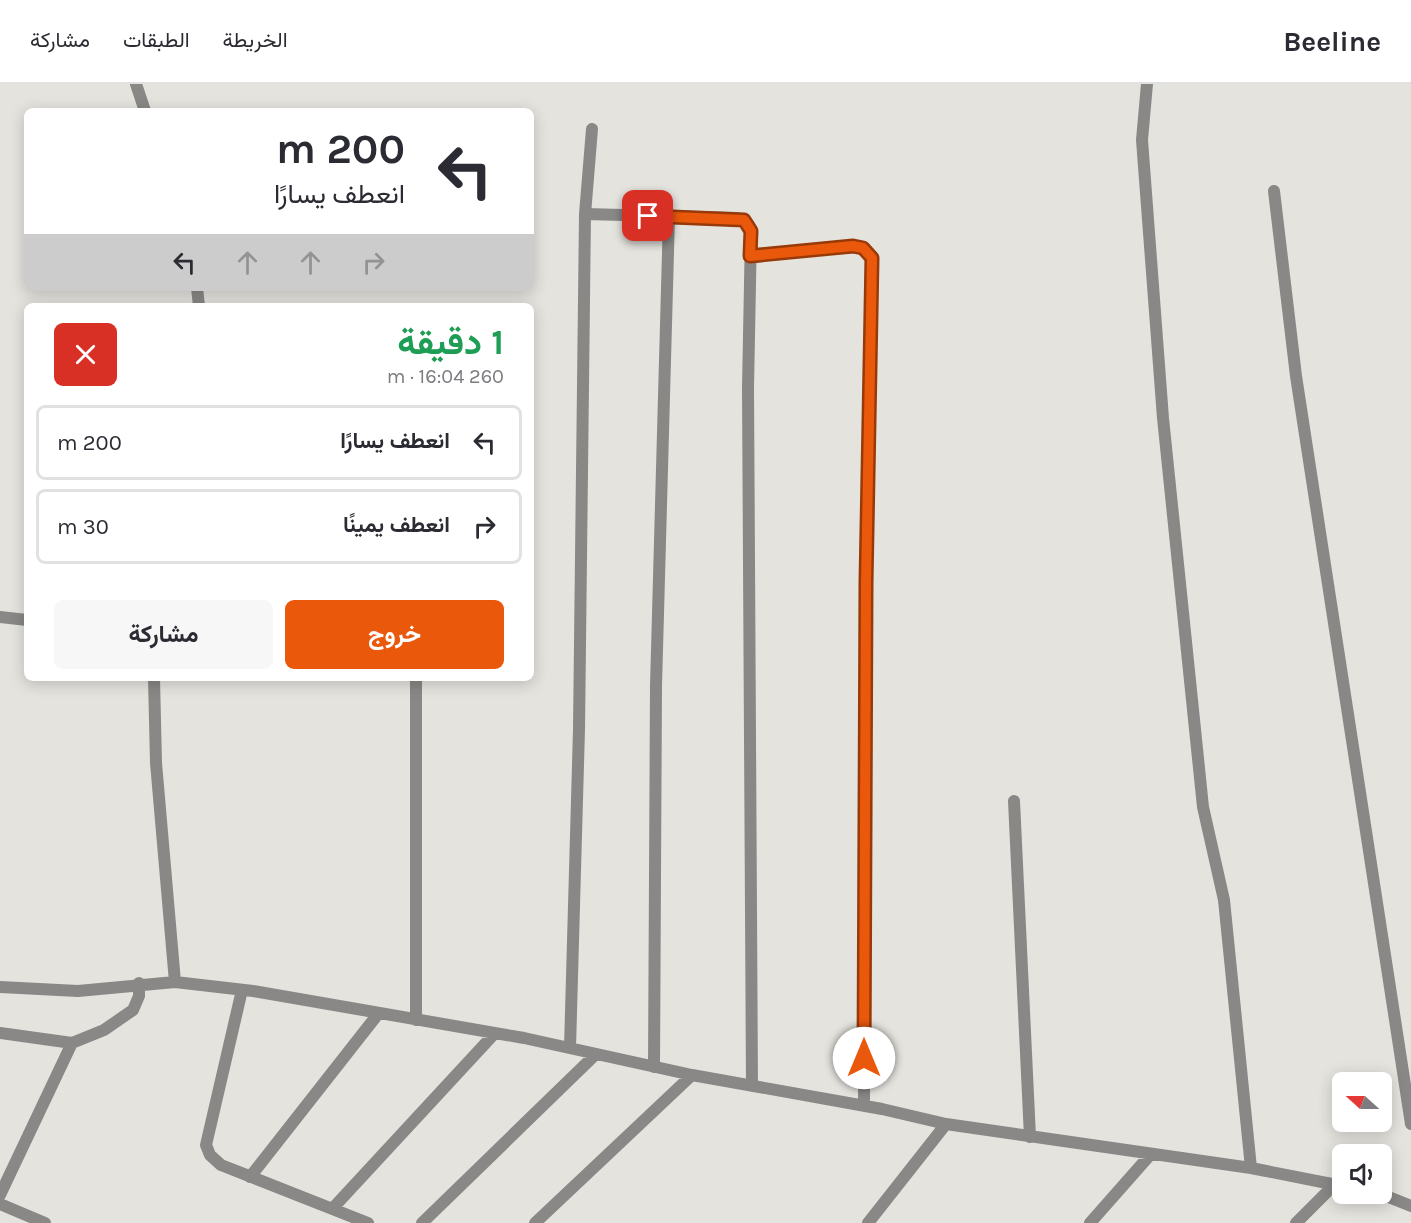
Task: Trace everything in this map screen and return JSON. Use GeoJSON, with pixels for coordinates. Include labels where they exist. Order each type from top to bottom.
{"type":"FeatureCollection","features":[{"type":"Feature","properties":{"kind":"street"},"geometry":{"type":"LineString","coordinates":[[136,84],[145,108]]}},
{"type":"Feature","properties":{"kind":"street"},"geometry":{"type":"LineString","coordinates":[[1148,84],[1142,140],[1163,418],[1203,807],[1224,900],[1251,1167]]}},
{"type":"Feature","properties":{"kind":"street"},"geometry":{"type":"LineString","coordinates":[[570,1048],[579,729],[585,214],[592,129]]}},
{"type":"Feature","properties":{"kind":"street"},"geometry":{"type":"LineString","coordinates":[[1274,191],[1296,376],[1411,1124]]}},
{"type":"Feature","properties":{"kind":"street"},"geometry":{"type":"LineString","coordinates":[[585,214],[744,220],[751,231],[748,400],[752,1086]]}},
{"type":"Feature","properties":{"kind":"street"},"geometry":{"type":"LineString","coordinates":[[654,1067],[656,687],[669,216]]}},
{"type":"Feature","properties":{"kind":"street"},"geometry":{"type":"LineString","coordinates":[[750,256],[853,246],[863,248],[872,258],[866,583],[864,1106]]}},
{"type":"Feature","properties":{"kind":"street"},"geometry":{"type":"LineString","coordinates":[[0,617],[24,620]]}},
{"type":"Feature","properties":{"kind":"street"},"geometry":{"type":"LineString","coordinates":[[154,681],[156,763],[175,982]]}},
{"type":"Feature","properties":{"kind":"street"},"geometry":{"type":"LineString","coordinates":[[416,681],[416,1020]]}},
{"type":"Feature","properties":{"kind":"street"},"geometry":{"type":"LineString","coordinates":[[1014,801],[1030,1137]]}},
{"type":"Feature","properties":{"kind":"street"},"geometry":{"type":"LineString","coordinates":[[0,987],[78,991],[139,983],[175,982],[242,990],[495,1033],[692,1075],[864,1106],[946,1124],[1150,1155],[1251,1167],[1332,1184]]}},
{"type":"Feature","properties":{"kind":"street"},"geometry":{"type":"LineString","coordinates":[[0,1033],[72,1043],[104,1030],[133,1010],[139,996],[139,983]]}},
{"type":"Feature","properties":{"kind":"street"},"geometry":{"type":"LineString","coordinates":[[242,990],[206,1145],[210,1155],[221,1165],[368,1223]]}},
{"type":"Feature","properties":{"kind":"street"},"geometry":{"type":"LineString","coordinates":[[250,1177],[378,1014]]}},
{"type":"Feature","properties":{"kind":"street"},"geometry":{"type":"LineString","coordinates":[[333,1208],[495,1033]]}},
{"type":"Feature","properties":{"kind":"street"},"geometry":{"type":"LineString","coordinates":[[0,1196],[72,1043]]}},
{"type":"Feature","properties":{"kind":"street"},"geometry":{"type":"LineString","coordinates":[[422,1223],[596,1054]]}},
{"type":"Feature","properties":{"kind":"street"},"geometry":{"type":"LineString","coordinates":[[535,1223],[692,1075]]}},
{"type":"Feature","properties":{"kind":"street"},"geometry":{"type":"LineString","coordinates":[[868,1223],[946,1124]]}},
{"type":"Feature","properties":{"kind":"street"},"geometry":{"type":"LineString","coordinates":[[1090,1223],[1150,1155]]}},
{"type":"Feature","properties":{"kind":"street"},"geometry":{"type":"LineString","coordinates":[[1296,1223],[1332,1191]]}},
{"type":"Feature","properties":{"kind":"street"},"geometry":{"type":"LineString","coordinates":[[1392,1198],[1411,1206]]}},
{"type":"Feature","properties":{"kind":"street"},"geometry":{"type":"LineString","coordinates":[[0,1204],[45,1223]]}},
{"type":"Feature","properties":{"kind":"route"},"geometry":{"type":"LineString","coordinates":[[648,216],[744,220],[751,231],[750,256],[859,246],[872,258],[866,583],[864,1058]]}}]}
